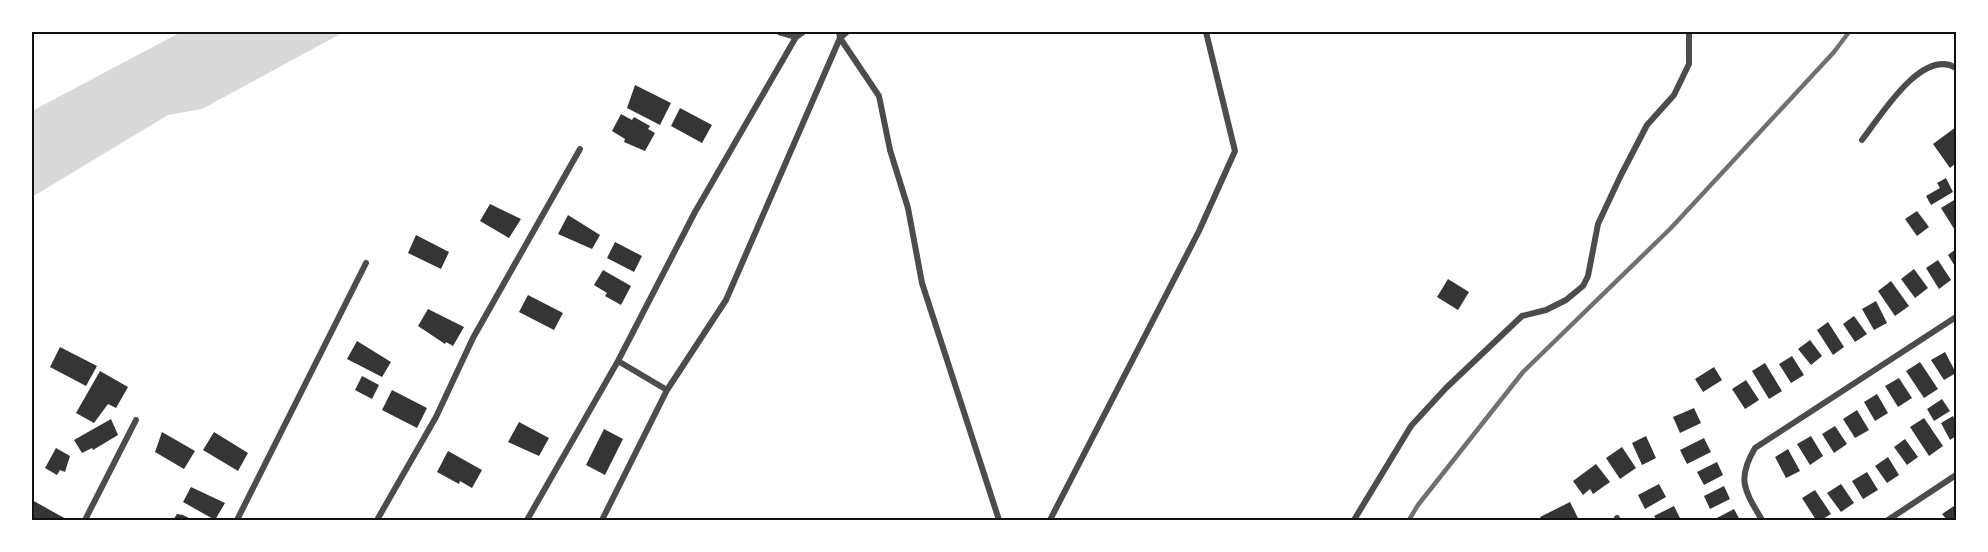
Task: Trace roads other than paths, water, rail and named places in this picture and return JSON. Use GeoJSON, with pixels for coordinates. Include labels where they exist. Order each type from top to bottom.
{"type":"FeatureCollection","features":[{"type":"Feature","properties":{"kind":"street"},"geometry":{"type":"LineString","coordinates":[[779,32],[796,38]]}},
{"type":"Feature","properties":{"kind":"street"},"geometry":{"type":"LineString","coordinates":[[527,520],[618,362],[695,212],[796,38],[803,32]]}},
{"type":"Feature","properties":{"kind":"street"},"geometry":{"type":"LineString","coordinates":[[602,520],[667,390],[726,300],[840,35],[847,32]]}},
{"type":"Feature","properties":{"kind":"street"},"geometry":{"type":"LineString","coordinates":[[1050,520],[1199,231],[1235,151],[1206,32]]}},
{"type":"Feature","properties":{"kind":"street"},"geometry":{"type":"LineString","coordinates":[[1354,520],[1411,426],[1446,388],[1522,316],[1556,305],[1582,286],[1588,276],[1598,224],[1620,177],[1647,125],[1674,95],[1689,64],[1689,32]]}},
{"type":"Feature","properties":{"kind":"street"},"geometry":{"type":"LineString","coordinates":[[840,35],[879,96],[890,150],[908,208],[922,283],[999,520]]}},
{"type":"Feature","properties":{"kind":"street"},"geometry":{"type":"LineString","coordinates":[[1862,140],[1914,75],[1933,65],[1950,64],[1956,68]]}},
{"type":"Feature","properties":{"kind":"street"},"geometry":{"type":"LineString","coordinates":[[377,520],[436,417],[478,329],[580,149]]}},
{"type":"Feature","properties":{"kind":"street"},"geometry":{"type":"LineString","coordinates":[[237,520],[366,263]]}},
{"type":"Feature","properties":{"kind":"street"},"geometry":{"type":"LineString","coordinates":[[1762,520],[1747,495],[1742,477],[1755,448],[1956,317]]}},
{"type":"Feature","properties":{"kind":"street"},"geometry":{"type":"LineString","coordinates":[[618,362],[667,390]]}},
{"type":"Feature","properties":{"kind":"street"},"geometry":{"type":"LineString","coordinates":[[85,520],[136,420]]}},
{"type":"Feature","properties":{"kind":"street"},"geometry":{"type":"LineString","coordinates":[[1888,520],[1956,475]]}},
{"type":"Feature","properties":{"kind":"railway"},"geometry":{"type":"LineString","coordinates":[[1409,520],[1418,505],[1523,372],[1671,228],[1834,52],[1849,32]]}}]}
